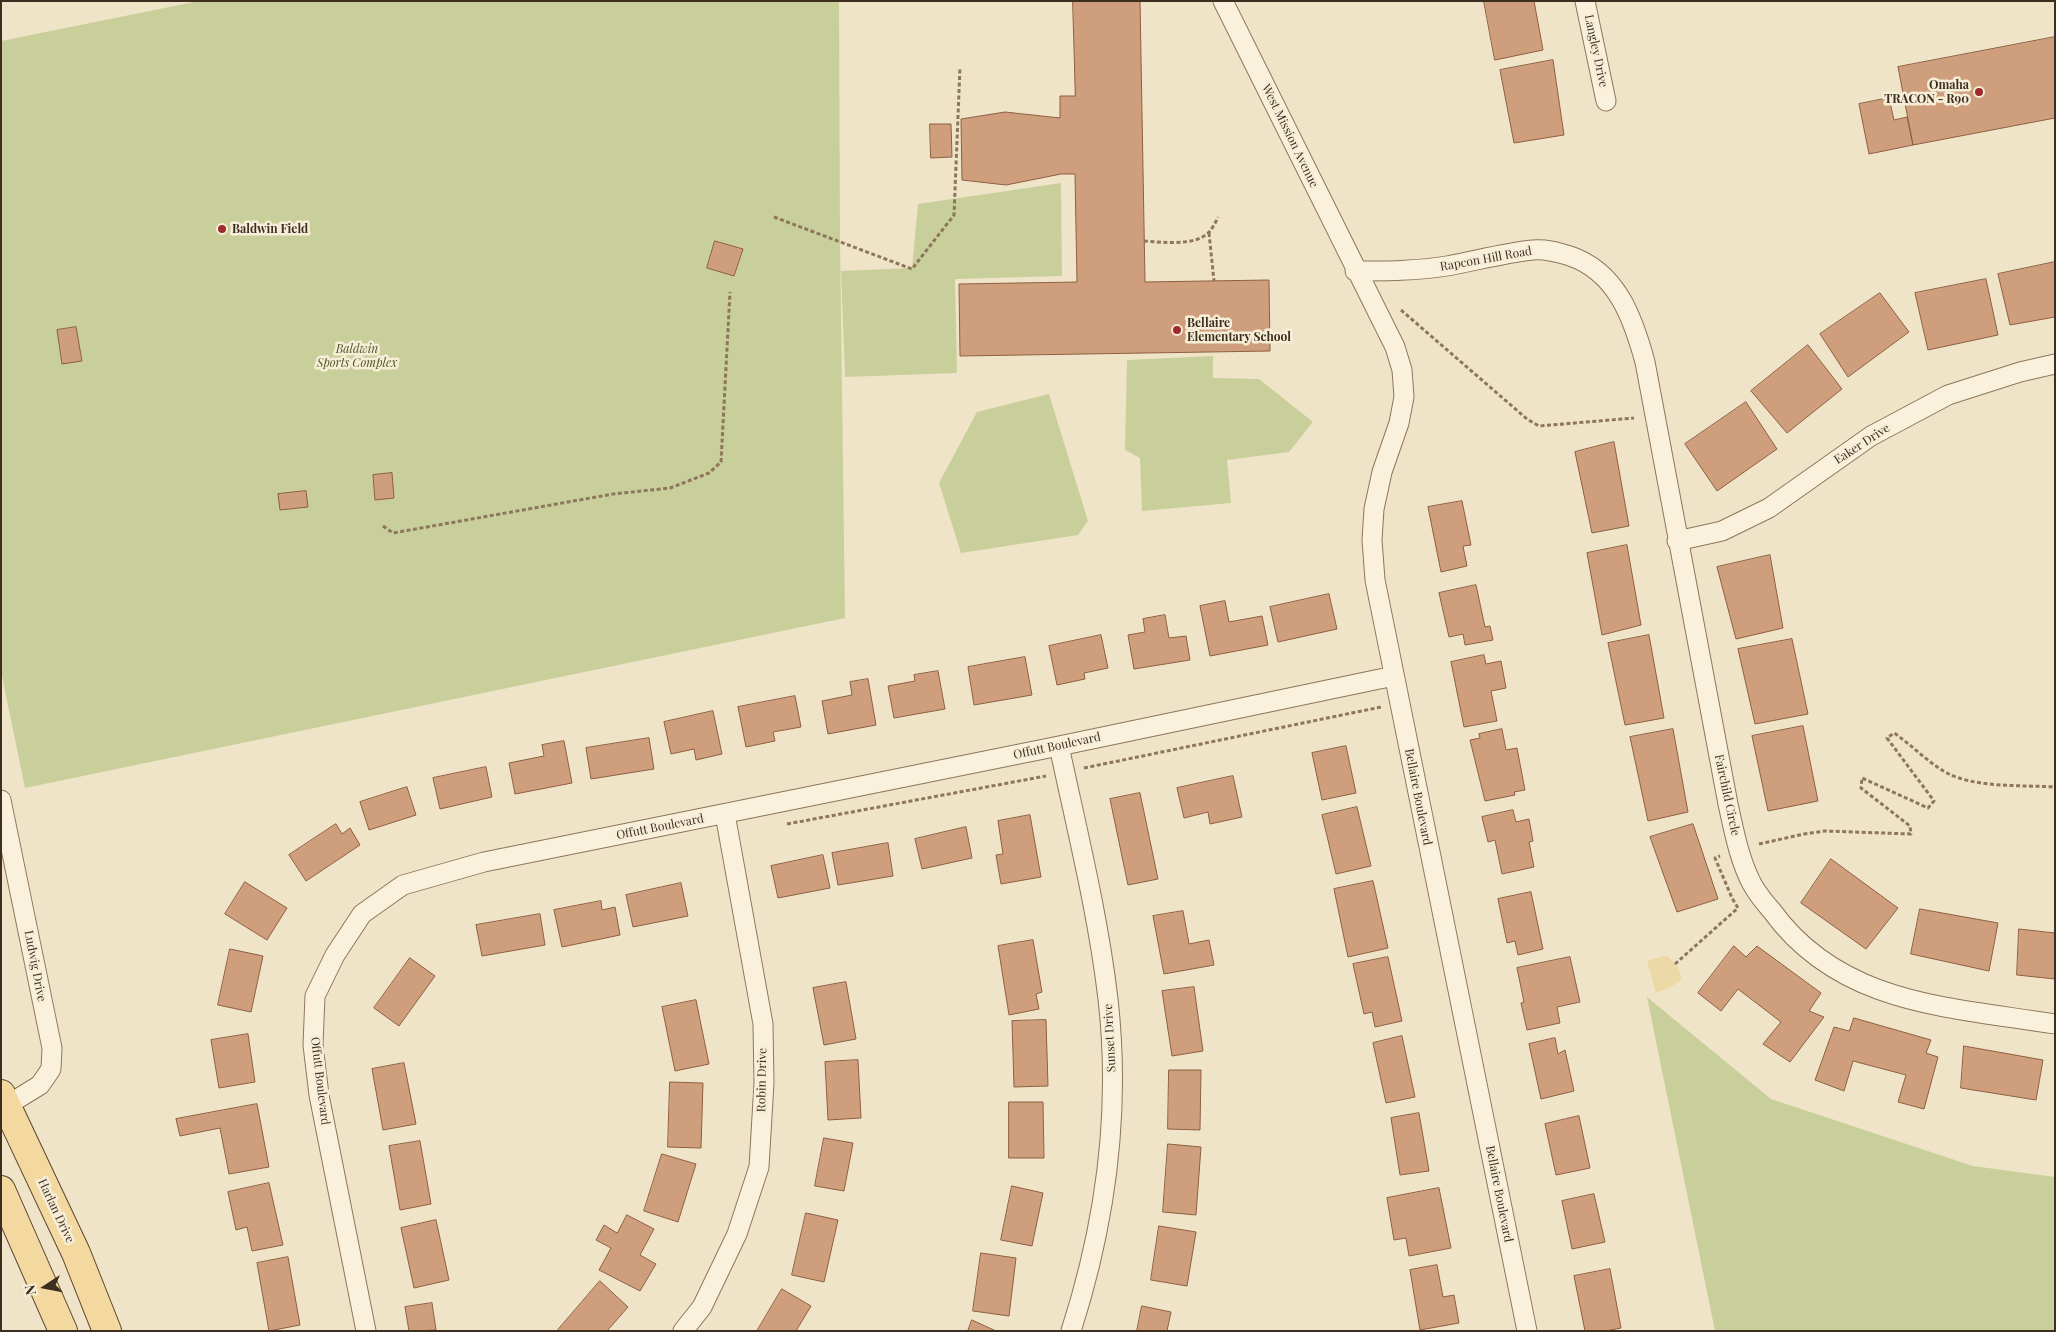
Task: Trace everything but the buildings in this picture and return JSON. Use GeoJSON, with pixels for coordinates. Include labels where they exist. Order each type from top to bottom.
{"type":"FeatureCollection","features":[{"type":"Feature","properties":{"kind":"main road","name":"Harlan Drive"},"geometry":{"type":"LineString","coordinates":[[3,1103],[76,1253],[107,1331]]}},
{"type":"Feature","properties":{"kind":"main road"},"geometry":{"type":"LineString","coordinates":[[1,1190],[64,1331]]}},
{"type":"Feature","properties":{"kind":"street","name":"West Mission Avenue"},"geometry":{"type":"LineString","coordinates":[[1223,1],[1355,271]]}},
{"type":"Feature","properties":{"kind":"street","name":"Langley Drive"},"geometry":{"type":"LineString","coordinates":[[1585,1],[1606,101]]}},
{"type":"Feature","properties":{"kind":"street","name":"Rapcon Hill Road"},"geometry":{"type":"LineString","coordinates":[[1355,271],[1408,270],[1446,266],[1534,250],[1554,250],[1577,258],[1598,271],[1618,292],[1636,328],[1645,362]]}},
{"type":"Feature","properties":{"kind":"street","name":"Bellaire Boulevard"},"geometry":{"type":"LineString","coordinates":[[1355,271],[1395,347],[1402,370],[1404,397],[1399,423],[1382,472],[1374,508],[1372,540],[1376,580],[1527,1331]]}},
{"type":"Feature","properties":{"kind":"street","name":"Fairchild Circle"},"geometry":{"type":"LineString","coordinates":[[1645,362],[1738,850],[1752,885],[1783,927],[1814,956],[1857,982],[1918,1002],[2055,1024]]}},
{"type":"Feature","properties":{"kind":"street","name":"Eaker Drive"},"geometry":{"type":"LineString","coordinates":[[1678,541],[1722,530],[1769,508],[1871,436],[1948,395],[2020,372],[2055,364]]}},
{"type":"Feature","properties":{"kind":"street","name":"Offutt Boulevard"},"geometry":{"type":"LineString","coordinates":[[366,1331],[319,1095],[313,1045],[315,996],[335,955],[362,914],[402,885],[484,862],[1394,676]]}},
{"type":"Feature","properties":{"kind":"street","name":"Sunset Drive"},"geometry":{"type":"LineString","coordinates":[[1059,746],[1099,938],[1108,1000],[1112,1062],[1112,1123],[1105,1192],[1088,1278],[1072,1331]]}},
{"type":"Feature","properties":{"kind":"street","name":"Ludwig Drive"},"geometry":{"type":"LineString","coordinates":[[1,800],[52,1048],[51,1068],[40,1085],[3,1103]]}},
{"type":"Feature","properties":{"kind":"street","name":"Robin Drive"},"geometry":{"type":"LineString","coordinates":[[683,1331],[702,1307],[737,1234],[759,1167],[764,1083],[762,1024],[725,814]]}},
{"type":"Feature","properties":{"kind":"path"},"geometry":{"type":"LineString","coordinates":[[774,217],[912,269],[954,214],[960,67]]}},
{"type":"Feature","properties":{"kind":"path"},"geometry":{"type":"LineString","coordinates":[[1214,281],[1210,233],[1218,217]]}},
{"type":"Feature","properties":{"kind":"path"},"geometry":{"type":"LineString","coordinates":[[1144,241],[1175,243],[1192,241],[1210,233]]}},
{"type":"Feature","properties":{"kind":"path"},"geometry":{"type":"LineString","coordinates":[[383,526],[393,533],[613,494],[670,488],[708,472],[721,462],[730,292]]}},
{"type":"Feature","properties":{"kind":"path"},"geometry":{"type":"LineString","coordinates":[[1400,309],[1527,419],[1539,426],[1617,420]]}},
{"type":"Feature","properties":{"kind":"path"},"geometry":{"type":"LineString","coordinates":[[1738,850],[1824,831],[1911,834],[1910,826],[1861,788],[1862,778],[1928,808],[1934,801],[1887,738],[1894,733],[1948,773],[1988,783],[2055,786]]}},
{"type":"Feature","properties":{"kind":"path"},"geometry":{"type":"LineString","coordinates":[[1675,964],[1738,908]]}},
{"type":"Feature","properties":{"kind":"green space","name":"Baldwin Sports Complex"},"geometry":{"type":"Polygon","coordinates":[[[199,1],[839,1],[845,618],[25,788],[1,671],[1,41],[199,1]]]}},
{"type":"Feature","properties":{"kind":"green space"},"geometry":{"type":"Polygon","coordinates":[[[1061,183],[1062,276],[955,279],[957,373],[845,377],[841,271],[912,268],[918,204],[1061,183]]]}},
{"type":"Feature","properties":{"kind":"green space"},"geometry":{"type":"Polygon","coordinates":[[[1213,356],[1213,378],[1259,379],[1313,422],[1289,452],[1227,460],[1231,503],[1142,511],[1140,458],[1125,450],[1127,360],[1213,356]]]}},
{"type":"Feature","properties":{"kind":"green space"},"geometry":{"type":"Polygon","coordinates":[[[1049,394],[1088,521],[1078,535],[961,553],[939,483],[977,412],[1049,394]]]}},
{"type":"Feature","properties":{"kind":"green space"},"geometry":{"type":"Polygon","coordinates":[[[1647,997],[1771,1099],[1973,1166],[2055,1177],[2055,1331],[1715,1331],[1647,997]]]}},
{"type":"Feature","properties":{"kind":"sand"},"geometry":{"type":"Polygon","coordinates":[[[1667,956],[1677,966],[1681,980],[1669,988],[1656,993],[1647,961],[1667,956]]]}},
{"type":"Feature","properties":{"kind":"place","name":"Omaha TRACON - R90"},"geometry":{"type":"Point","coordinates":[1979,92]}},
{"type":"Feature","properties":{"kind":"place","name":"Baldwin Field"},"geometry":{"type":"Point","coordinates":[222,229]}},
{"type":"Feature","properties":{"kind":"place","name":"Bellaire Elementary School"},"geometry":{"type":"Point","coordinates":[1177,330]}}]}
